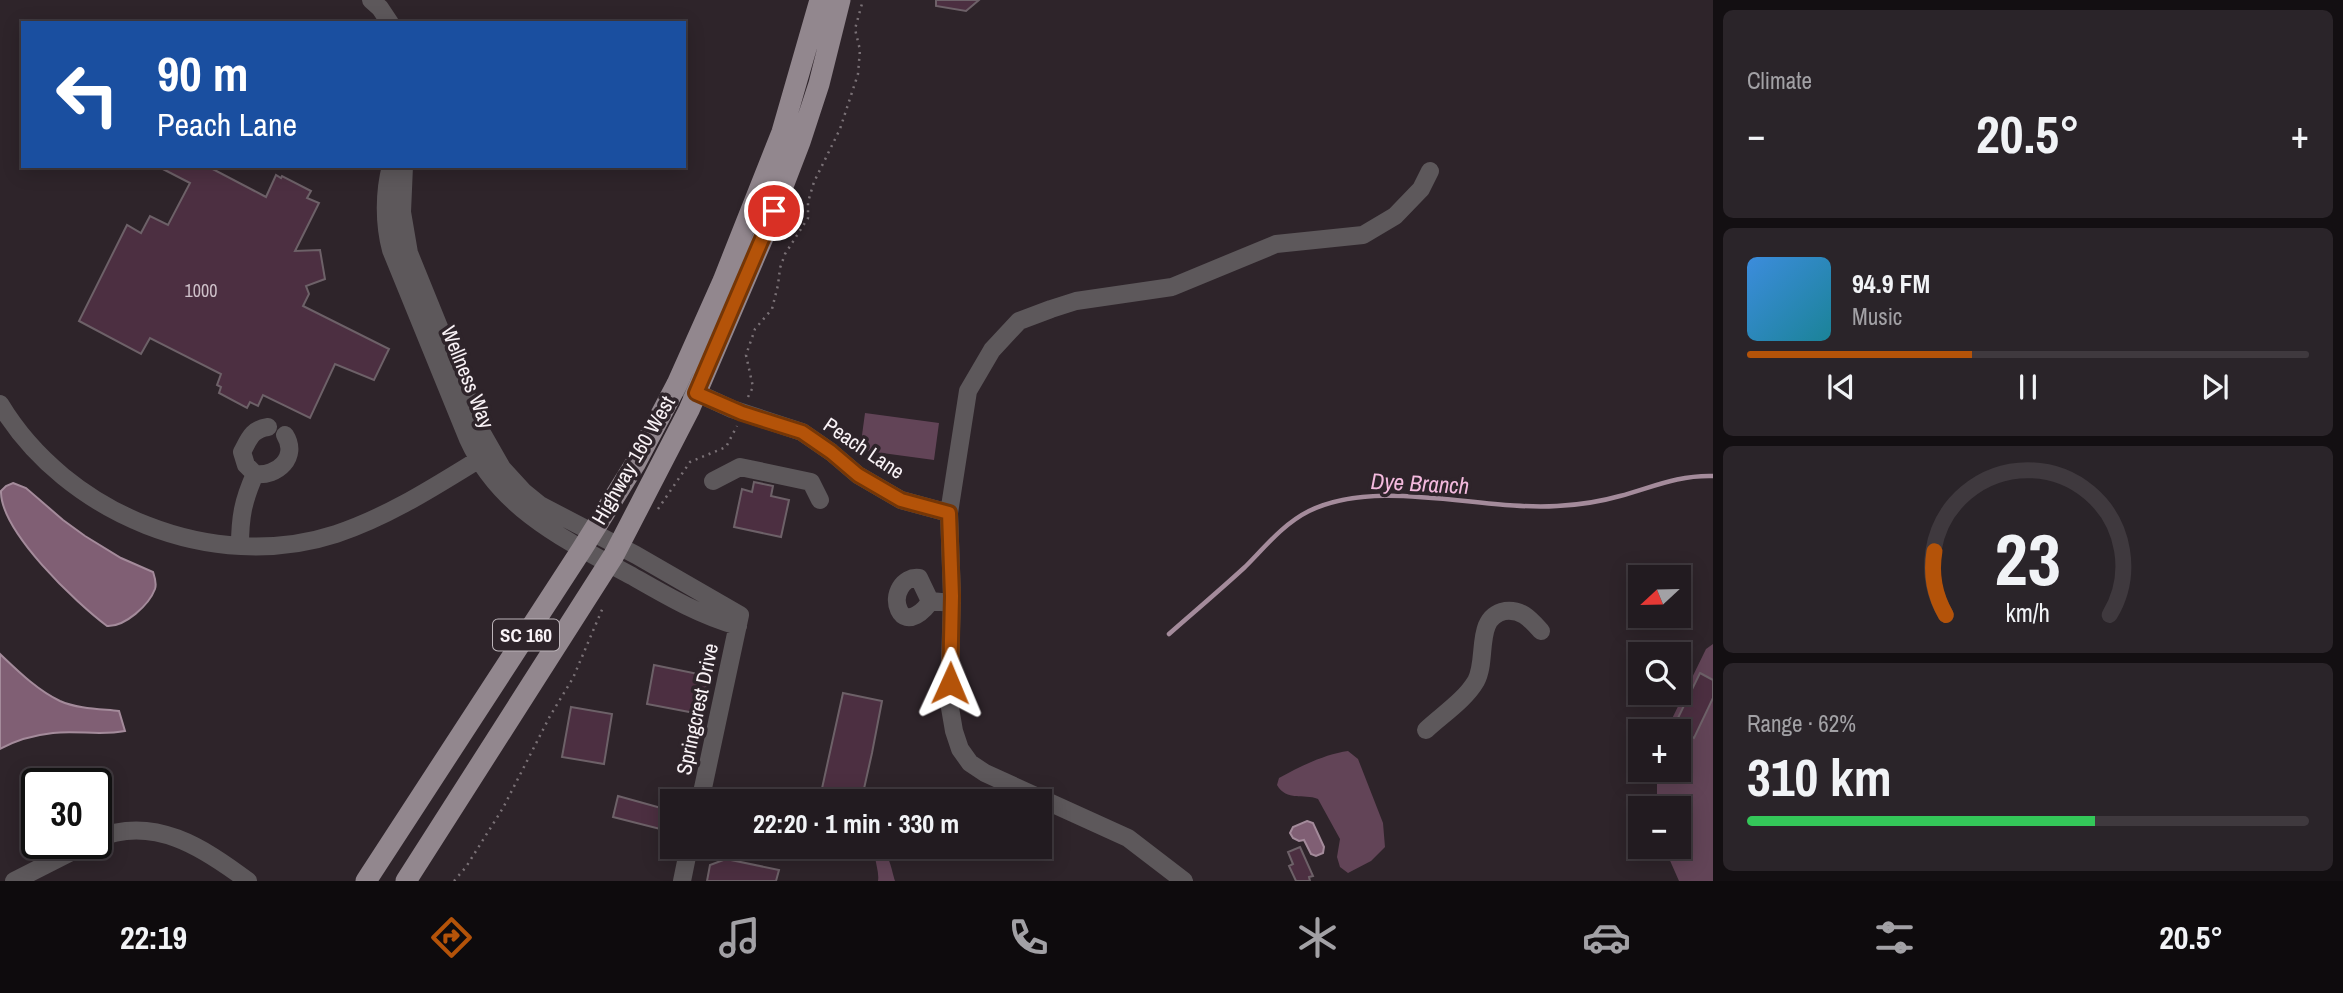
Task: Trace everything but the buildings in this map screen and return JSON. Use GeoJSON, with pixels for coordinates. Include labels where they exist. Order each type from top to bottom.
{"type":"FeatureCollection","features":[{"type":"Feature","properties":{"kind":"main road","name":"Highway 160 West"},"geometry":{"type":"LineString","coordinates":[[366,881],[599,547],[635,464],[686,389],[723,281],[782,132],[820,0]]}},
{"type":"Feature","properties":{"kind":"main road","name":"Highway 160 West"},"geometry":{"type":"LineString","coordinates":[[406,881],[599,547],[686,389],[765,233],[819,84],[840,0]]}},
{"type":"Feature","properties":{"kind":"street"},"geometry":{"type":"LineString","coordinates":[[370,0],[380,8],[389,21]]}},
{"type":"Feature","properties":{"kind":"street","name":"Wellness Way"},"geometry":{"type":"LineString","coordinates":[[391,168],[386,200],[389,241],[412,282],[465,392],[485,456]]}},
{"type":"Feature","properties":{"kind":"street","name":"Wellness Way"},"geometry":{"type":"LineString","coordinates":[[404,168],[402,212],[412,282],[423,327],[485,456],[502,468],[524,492],[599,547]]}},
{"type":"Feature","properties":{"kind":"street"},"geometry":{"type":"LineString","coordinates":[[1184,881],[1128,838],[985,773],[970,763],[960,749],[949,702],[949,513],[968,391],[992,351],[1019,321],[1076,301],[1172,287],[1276,244],[1363,235],[1395,216],[1421,189],[1430,171]]}},
{"type":"Feature","properties":{"kind":"street"},"geometry":{"type":"LineString","coordinates":[[386,200],[393,207],[397,236],[409,253]]}},
{"type":"Feature","properties":{"kind":"street"},"geometry":{"type":"LineString","coordinates":[[423,327],[437,338],[450,371],[465,392]]}},
{"type":"Feature","properties":{"kind":"street","name":"Peach Lane"},"geometry":{"type":"LineString","coordinates":[[686,389],[742,413],[802,432],[858,475],[901,500],[949,513]]}},
{"type":"Feature","properties":{"kind":"street"},"geometry":{"type":"LineString","coordinates":[[0,404],[23,439],[58,473],[94,500],[152,527],[183,537],[240,546],[284,545],[335,534],[400,507],[485,456]]}},
{"type":"Feature","properties":{"kind":"street"},"geometry":{"type":"LineString","coordinates":[[268,427],[259,428],[251,434],[242,452],[246,465],[255,474],[265,476],[283,467],[290,443],[285,435]]}},
{"type":"Feature","properties":{"kind":"street"},"geometry":{"type":"LineString","coordinates":[[713,481],[740,467],[811,482],[820,500]]}},
{"type":"Feature","properties":{"kind":"street"},"geometry":{"type":"LineString","coordinates":[[240,546],[240,515],[255,474]]}},
{"type":"Feature","properties":{"kind":"street","name":"Springcrest Drive"},"geometry":{"type":"LineString","coordinates":[[599,547],[739,621],[703,789]]}},
{"type":"Feature","properties":{"kind":"street"},"geometry":{"type":"LineString","coordinates":[[930,601],[951,603]]}},
{"type":"Feature","properties":{"kind":"street"},"geometry":{"type":"LineString","coordinates":[[1426,730],[1468,692],[1478,679],[1485,629],[1489,620],[1498,613],[1520,612],[1528,616],[1541,631]]}},
{"type":"Feature","properties":{"kind":"street"},"geometry":{"type":"LineString","coordinates":[[112,834],[120,831],[163,833],[183,839],[215,856],[248,881]]}},
{"type":"Feature","properties":{"kind":"street"},"geometry":{"type":"LineString","coordinates":[[14,881],[57,859]]}},
{"type":"Feature","properties":{"kind":"street"},"geometry":{"type":"LineString","coordinates":[[682,881],[687,859]]}},
{"type":"Feature","properties":{"kind":"path"},"geometry":{"type":"LineString","coordinates":[[656,512],[690,462],[726,447],[733,437],[753,387],[746,355],[755,329],[772,309],[785,254],[808,218],[808,202],[814,182],[840,129],[858,74],[860,50],[855,29],[863,0]]}},
{"type":"Feature","properties":{"kind":"path"},"geometry":{"type":"LineString","coordinates":[[454,881],[466,867],[503,808],[550,716],[573,678],[606,601]]}},
{"type":"Feature","properties":{"kind":"shaded area"},"geometry":{"type":"Polygon","coordinates":[[[865,413],[939,423],[934,460],[860,450],[865,413]]]}},
{"type":"Feature","properties":{"kind":"shaded area"},"geometry":{"type":"Polygon","coordinates":[[[13,483],[26,488],[85,536],[121,558],[153,572],[155,589],[142,608],[129,619],[107,626],[77,601],[42,565],[13,526],[4,507],[1,491],[13,483]]]}},
{"type":"Feature","properties":{"kind":"shaded area"},"geometry":{"type":"Polygon","coordinates":[[[1713,644],[1713,881],[1679,881],[1669,859],[1691,859],[1691,796],[1657,796],[1657,782],[1691,782],[1691,719],[1672,719],[1679,705],[1691,705],[1691,680],[1706,649],[1713,644]]]}},
{"type":"Feature","properties":{"kind":"shaded area"},"geometry":{"type":"Polygon","coordinates":[[[0,654],[36,686],[60,701],[82,707],[119,711],[125,731],[46,734],[0,749],[0,654]]]}},
{"type":"Feature","properties":{"kind":"shaded area"},"geometry":{"type":"Polygon","coordinates":[[[1348,751],[1358,759],[1383,823],[1385,847],[1371,861],[1348,873],[1340,867],[1337,857],[1340,839],[1318,799],[1286,794],[1277,785],[1279,778],[1304,765],[1348,751]]]}},
{"type":"Feature","properties":{"kind":"shaded area"},"geometry":{"type":"Polygon","coordinates":[[[1307,821],[1313,823],[1324,847],[1323,853],[1316,856],[1311,854],[1304,840],[1293,838],[1290,833],[1293,827],[1307,821]]]}},
{"type":"Feature","properties":{"kind":"shaded area"},"geometry":{"type":"Polygon","coordinates":[[[876,859],[889,859],[895,881],[878,881],[876,859]]]}},
{"type":"Feature","properties":{"kind":"waterway","name":"Dye Branch"},"geometry":{"type":"LineString","coordinates":[[1169,634],[1291,522],[1309,511],[1337,501],[1398,496],[1527,506],[1565,506],[1604,500],[1677,480],[1713,476]]}},
{"type":"Feature","properties":{"kind":"route"},"geometry":{"type":"LineString","coordinates":[[774,211],[696,393],[776,426],[802,432],[858,475],[901,500],[949,513],[952,596],[950,683]]}}]}
